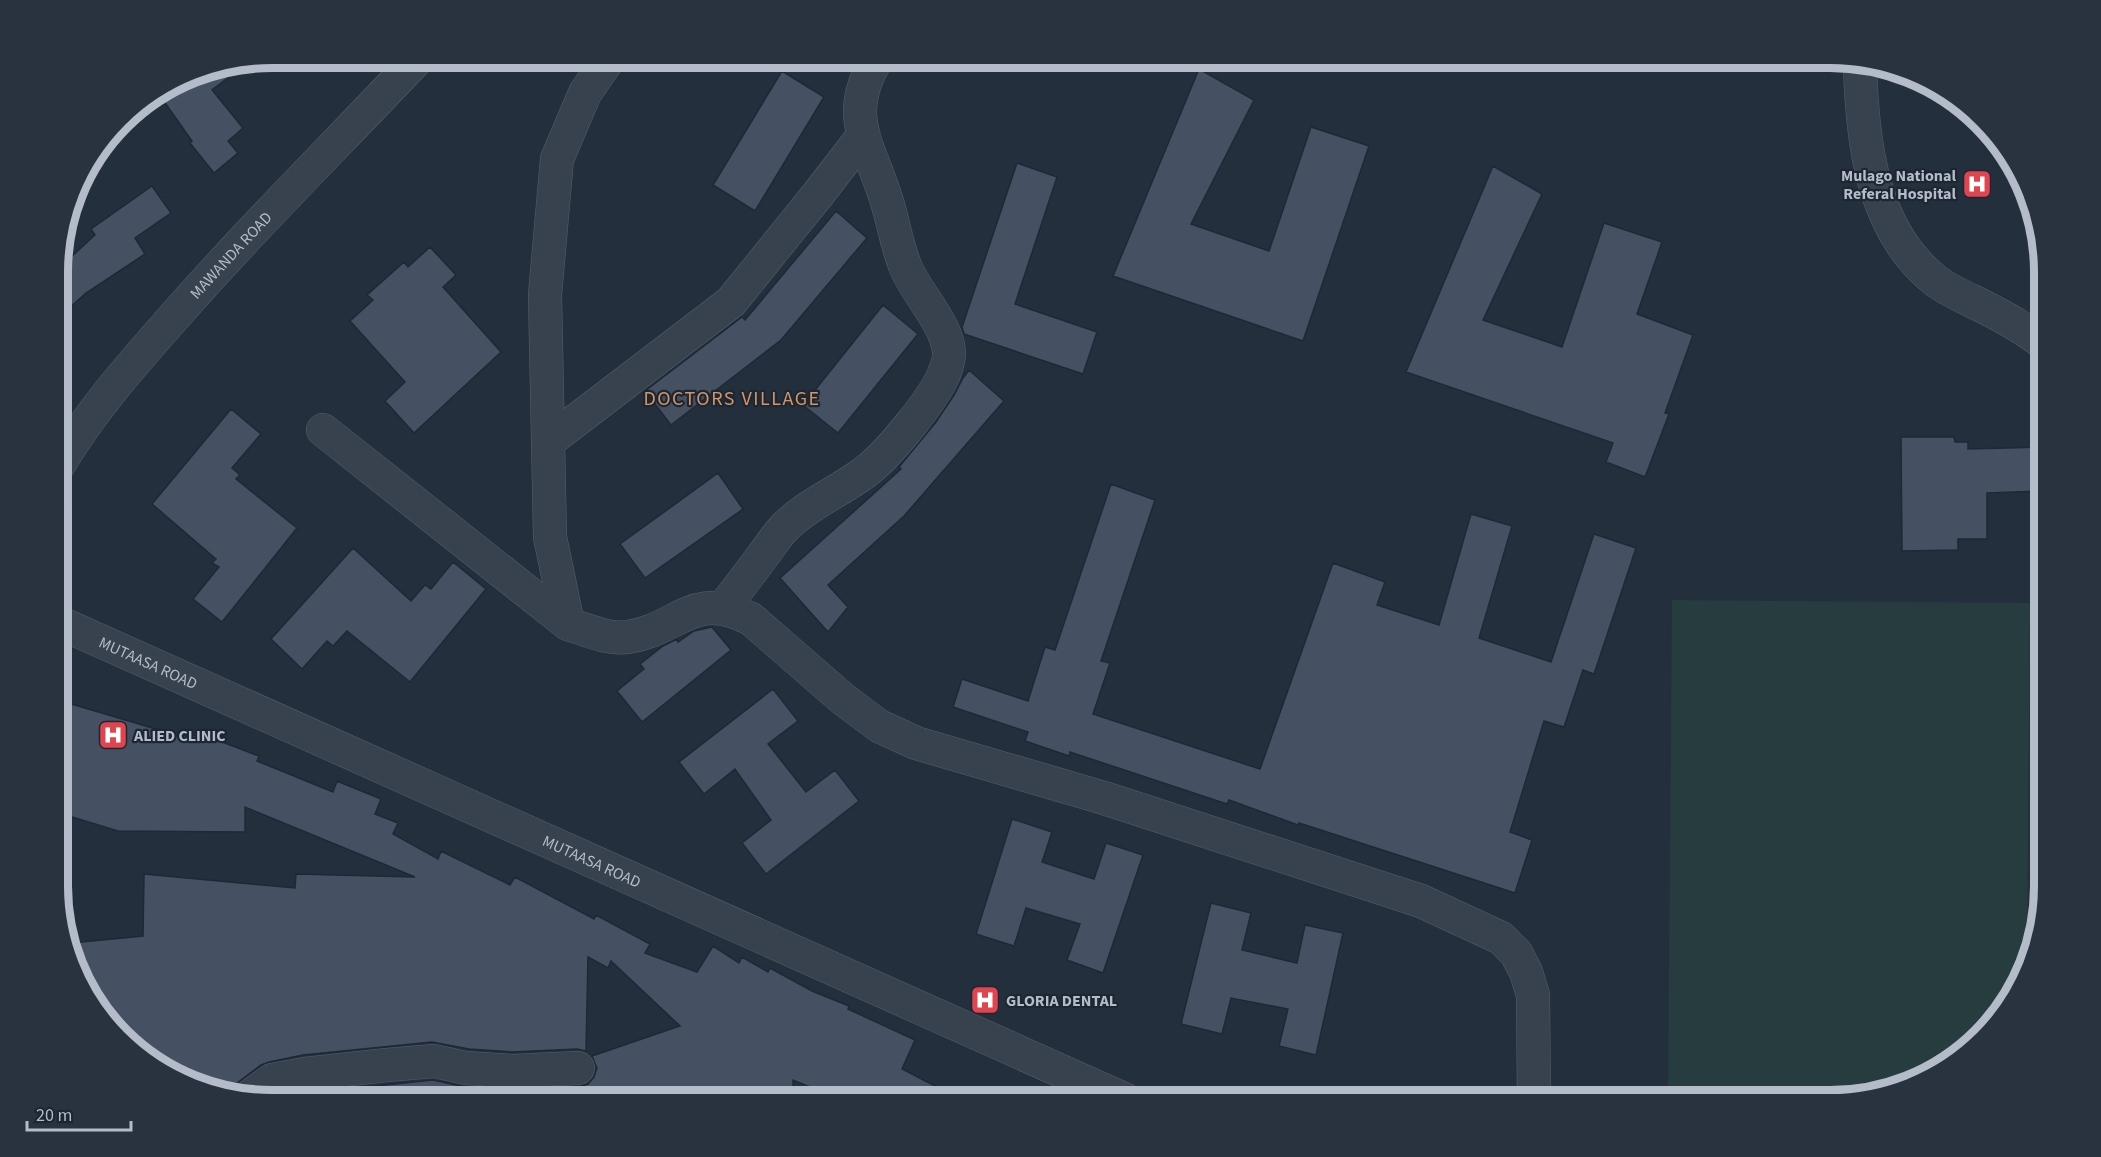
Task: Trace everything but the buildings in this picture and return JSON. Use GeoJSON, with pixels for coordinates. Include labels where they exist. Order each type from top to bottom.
{"type":"FeatureCollection","features":[{"type":"Feature","properties":{"kind":"street","name":"MAWANDA ROAD"},"geometry":{"type":"LineString","coordinates":[[68,449],[103,401],[199,288],[409,68]]}},
{"type":"Feature","properties":{"kind":"street"},"geometry":{"type":"LineString","coordinates":[[568,624],[550,537],[545,295],[557,159],[585,93],[602,68]]}},
{"type":"Feature","properties":{"kind":"street"},"geometry":{"type":"LineString","coordinates":[[723,608],[785,527],[808,506],[868,469],[898,440],[944,374],[950,353],[944,332],[906,267],[862,120],[867,75],[871,68]]}},
{"type":"Feature","properties":{"kind":"street"},"geometry":{"type":"LineString","coordinates":[[1860,70],[1861,110],[1876,192],[1892,227],[1910,256],[1936,282],[2022,326],[2034,336]]}},
{"type":"Feature","properties":{"kind":"street"},"geometry":{"type":"LineString","coordinates":[[549,441],[731,302],[862,120]]}},
{"type":"Feature","properties":{"kind":"street"},"geometry":{"type":"LineString","coordinates":[[323,430],[568,624],[613,637],[627,637],[643,633],[692,611],[723,608],[752,619],[843,699],[879,726],[916,743],[1104,798],[1410,898],[1501,938],[1516,953],[1526,972],[1533,995],[1534,1089]]}},
{"type":"Feature","properties":{"kind":"street","name":"MUTAASA ROAD"},"geometry":{"type":"LineString","coordinates":[[68,626],[1102,1089]]}},
{"type":"Feature","properties":{"kind":"street"},"geometry":{"type":"LineString","coordinates":[[259,1089],[272,1080],[304,1074],[434,1061],[466,1068],[512,1071],[578,1068]]}},
{"type":"Feature","properties":{"kind":"green space"},"geometry":{"type":"Polygon","coordinates":[[[1672,600],[2030,603],[2027,937],[2018,963],[1999,999],[1964,1039],[1943,1055],[1895,1079],[1869,1086],[1842,1089],[1668,1089],[1672,600]]]}},
{"type":"Feature","properties":{"kind":"place","name":"Mulago National Referal Hospital"},"geometry":{"type":"Point","coordinates":[1977,184]}},
{"type":"Feature","properties":{"kind":"place","name":"ALIED CLINIC"},"geometry":{"type":"Point","coordinates":[113,735]}},
{"type":"Feature","properties":{"kind":"place","name":"GLORIA DENTAL"},"geometry":{"type":"Point","coordinates":[985,1000]}},
{"type":"Feature","properties":{"kind":"district","name":"DOCTORS VILLAGE"},"geometry":{"type":"Point","coordinates":[732,398]}}]}
